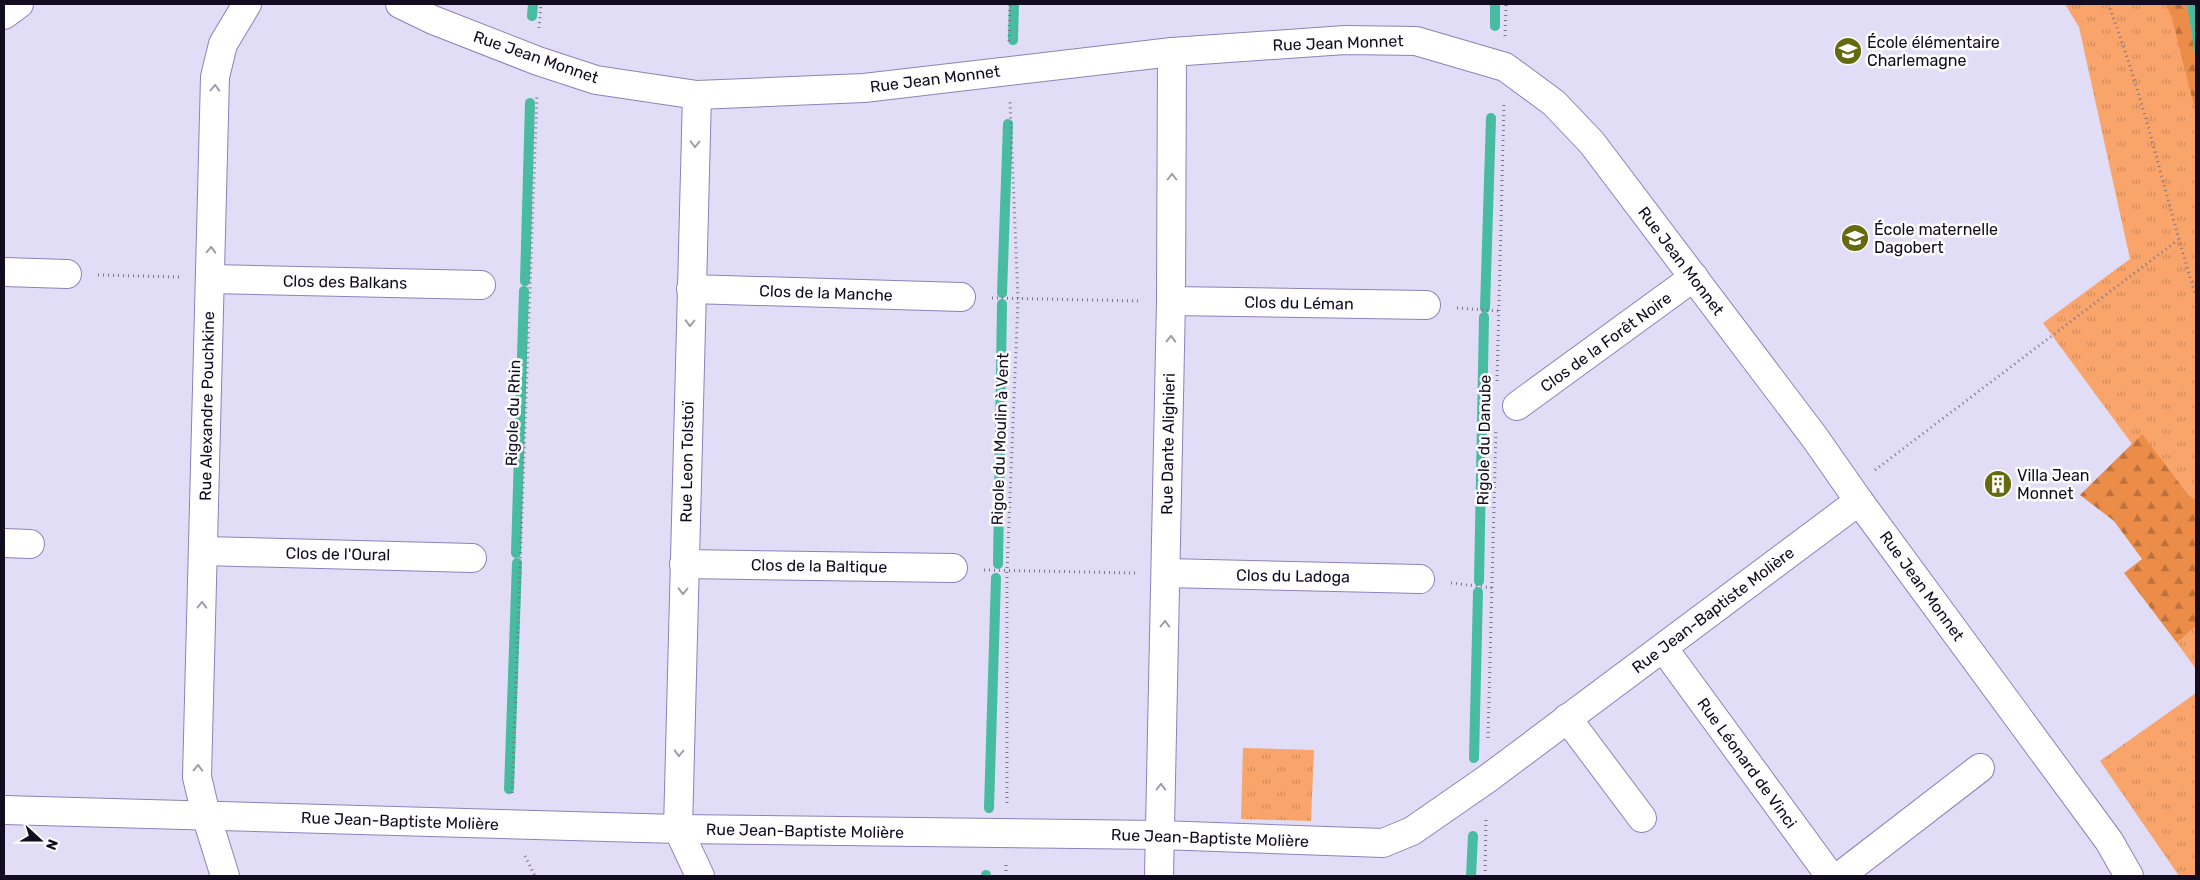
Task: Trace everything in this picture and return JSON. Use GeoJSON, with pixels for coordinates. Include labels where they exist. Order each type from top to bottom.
{"type":"FeatureCollection","features":[{"type":"Feature","properties":{"kind":"street"},"geometry":{"type":"LineString","coordinates":[[4,15],[19,4]]}},
{"type":"Feature","properties":{"kind":"street","name":"Rue Alexandre Pouchkine"},"geometry":{"type":"LineString","coordinates":[[225,876],[206,815],[197,777],[203,551],[198,278],[215,77],[223,44],[247,4]]}},
{"type":"Feature","properties":{"kind":"street","name":"Rue Jean Monnet"},"geometry":{"type":"LineString","coordinates":[[400,4],[433,20],[538,61],[596,80],[697,95],[864,88],[1172,52],[1345,40],[1416,41],[1505,67],[1554,103],[1592,143],[1815,438],[1859,501],[2109,841],[2129,876]]}},
{"type":"Feature","properties":{"kind":"street","name":"Rue Dante Alighieri"},"geometry":{"type":"LineString","coordinates":[[1160,835],[1171,301],[1172,52]]}},
{"type":"Feature","properties":{"kind":"street","name":"Rue Leon Tolstoï"},"geometry":{"type":"LineString","coordinates":[[678,829],[697,95]]}},
{"type":"Feature","properties":{"kind":"street"},"geometry":{"type":"LineString","coordinates":[[4,272],[67,274]]}},
{"type":"Feature","properties":{"kind":"street","name":"Clos de la Forêt Noire"},"geometry":{"type":"LineString","coordinates":[[1517,406],[1694,277]]}},
{"type":"Feature","properties":{"kind":"street","name":"Clos des Balkans"},"geometry":{"type":"LineString","coordinates":[[198,278],[481,285]]}},
{"type":"Feature","properties":{"kind":"street","name":"Clos de la Manche"},"geometry":{"type":"LineString","coordinates":[[691,289],[961,296]]}},
{"type":"Feature","properties":{"kind":"street","name":"Clos du Léman"},"geometry":{"type":"LineString","coordinates":[[1171,301],[1426,306]]}},
{"type":"Feature","properties":{"kind":"street","name":"Rue Jean-Baptiste Molière"},"geometry":{"type":"LineString","coordinates":[[4,810],[678,829],[1160,835],[1384,843],[1412,831],[1487,779],[1567,718],[1664,649],[1859,501]]}},
{"type":"Feature","properties":{"kind":"street","name":"Clos de l'Oural"},"geometry":{"type":"LineString","coordinates":[[203,551],[472,558]]}},
{"type":"Feature","properties":{"kind":"street","name":"Clos de la Baltique"},"geometry":{"type":"LineString","coordinates":[[684,564],[953,568]]}},
{"type":"Feature","properties":{"kind":"street","name":"Clos du Ladoga"},"geometry":{"type":"LineString","coordinates":[[1166,573],[1420,579]]}},
{"type":"Feature","properties":{"kind":"street","name":"Rue Léonard de Vinci"},"geometry":{"type":"LineString","coordinates":[[1664,649],[1830,876]]}},
{"type":"Feature","properties":{"kind":"street"},"geometry":{"type":"LineString","coordinates":[[1567,718],[1642,818]]}},
{"type":"Feature","properties":{"kind":"street"},"geometry":{"type":"LineString","coordinates":[[1840,876],[1980,768]]}},
{"type":"Feature","properties":{"kind":"street"},"geometry":{"type":"LineString","coordinates":[[678,829],[700,876]]}},
{"type":"Feature","properties":{"kind":"street"},"geometry":{"type":"LineString","coordinates":[[1159,876],[1160,835]]}},
{"type":"Feature","properties":{"kind":"path","name":"Rigole du Rhin"},"geometry":{"type":"LineString","coordinates":[[510,824],[541,4]]}},
{"type":"Feature","properties":{"kind":"path","name":"Rigole du Moulin à Vent"},"geometry":{"type":"LineString","coordinates":[[1006,876],[1007,571],[1018,300],[1009,71],[1010,4]]}},
{"type":"Feature","properties":{"kind":"path","name":"Rigole du Danube"},"geometry":{"type":"LineString","coordinates":[[1497,387],[1506,4]]}},
{"type":"Feature","properties":{"kind":"path"},"geometry":{"type":"LineString","coordinates":[[2108,4],[2122,40],[2178,240],[2196,296]]}},
{"type":"Feature","properties":{"kind":"path"},"geometry":{"type":"LineString","coordinates":[[1874,471],[2178,240]]}},
{"type":"Feature","properties":{"kind":"path"},"geometry":{"type":"LineString","coordinates":[[67,274],[198,278]]}},
{"type":"Feature","properties":{"kind":"path"},"geometry":{"type":"LineString","coordinates":[[961,296],[1018,300],[1171,301]]}},
{"type":"Feature","properties":{"kind":"path"},"geometry":{"type":"LineString","coordinates":[[1426,306],[1499,311]]}},
{"type":"Feature","properties":{"kind":"path","name":"Rigole du Danube"},"geometry":{"type":"LineString","coordinates":[[1485,876],[1494,588],[1496,425]]}},
{"type":"Feature","properties":{"kind":"path"},"geometry":{"type":"LineString","coordinates":[[953,568],[1007,571],[1166,573]]}},
{"type":"Feature","properties":{"kind":"path"},"geometry":{"type":"LineString","coordinates":[[1420,579],[1494,588]]}},
{"type":"Feature","properties":{"kind":"green space"},"geometry":{"type":"Polygon","coordinates":[[[2065,4],[2196,4],[2196,531],[2043,323],[2130,259],[2079,27],[2065,4]]]}},
{"type":"Feature","properties":{"kind":"green space"},"geometry":{"type":"Polygon","coordinates":[[[2166,4],[2187,4],[2196,61],[2196,114],[2172,18],[2166,4]]]}},
{"type":"Feature","properties":{"kind":"green space"},"geometry":{"type":"Polygon","coordinates":[[[2142,434],[2189,496],[2196,500],[2196,626],[2177,643],[2124,573],[2142,559],[2114,521],[2080,495],[2142,434]]]}},
{"type":"Feature","properties":{"kind":"green space"},"geometry":{"type":"Polygon","coordinates":[[[2196,626],[2196,669],[2177,643],[2196,626]]]}},
{"type":"Feature","properties":{"kind":"green space"},"geometry":{"type":"Polygon","coordinates":[[[2196,693],[2196,876],[2179,876],[2100,761],[2196,693]]]}},
{"type":"Feature","properties":{"kind":"green space"},"geometry":{"type":"Polygon","coordinates":[[[1243,748],[1314,750],[1311,821],[1241,819],[1243,748]]]}},
{"type":"Feature","properties":{"kind":"shaded area"},"geometry":{"type":"Polygon","coordinates":[[[2187,4],[2196,4],[2196,61],[2187,4]]]}},
{"type":"Feature","properties":{"kind":"waterway"},"geometry":{"type":"LineString","coordinates":[[532,16],[533,4]]}},
{"type":"Feature","properties":{"kind":"waterway"},"geometry":{"type":"LineString","coordinates":[[1013,40],[1014,4]]}},
{"type":"Feature","properties":{"kind":"waterway"},"geometry":{"type":"LineString","coordinates":[[1495,4],[1495,26]]}},
{"type":"Feature","properties":{"kind":"waterway"},"geometry":{"type":"LineString","coordinates":[[525,281],[530,103]]}},
{"type":"Feature","properties":{"kind":"waterway"},"geometry":{"type":"LineString","coordinates":[[1485,308],[1491,118]]}},
{"type":"Feature","properties":{"kind":"waterway"},"geometry":{"type":"LineString","coordinates":[[1002,293],[1008,124]]}},
{"type":"Feature","properties":{"kind":"waterway"},"geometry":{"type":"LineString","coordinates":[[516,553],[524,291]]}},
{"type":"Feature","properties":{"kind":"waterway"},"geometry":{"type":"LineString","coordinates":[[998,564],[1002,304]]}},
{"type":"Feature","properties":{"kind":"waterway"},"geometry":{"type":"LineString","coordinates":[[1479,581],[1484,317]]}},
{"type":"Feature","properties":{"kind":"waterway"},"geometry":{"type":"LineString","coordinates":[[509,789],[517,563]]}},
{"type":"Feature","properties":{"kind":"waterway"},"geometry":{"type":"LineString","coordinates":[[989,808],[996,578]]}},
{"type":"Feature","properties":{"kind":"waterway"},"geometry":{"type":"LineString","coordinates":[[1474,758],[1478,592]]}},
{"type":"Feature","properties":{"kind":"waterway"},"geometry":{"type":"LineString","coordinates":[[1471,876],[1473,836]]}},
{"type":"Feature","properties":{"kind":"place","name":"École élémentaire Charlemagne"},"geometry":{"type":"Point","coordinates":[1848,51]}},
{"type":"Feature","properties":{"kind":"place","name":"École maternelle Dagobert"},"geometry":{"type":"Point","coordinates":[1855,238]}},
{"type":"Feature","properties":{"kind":"place","name":"Villa Jean Monnet"},"geometry":{"type":"Point","coordinates":[1998,484]}}]}
